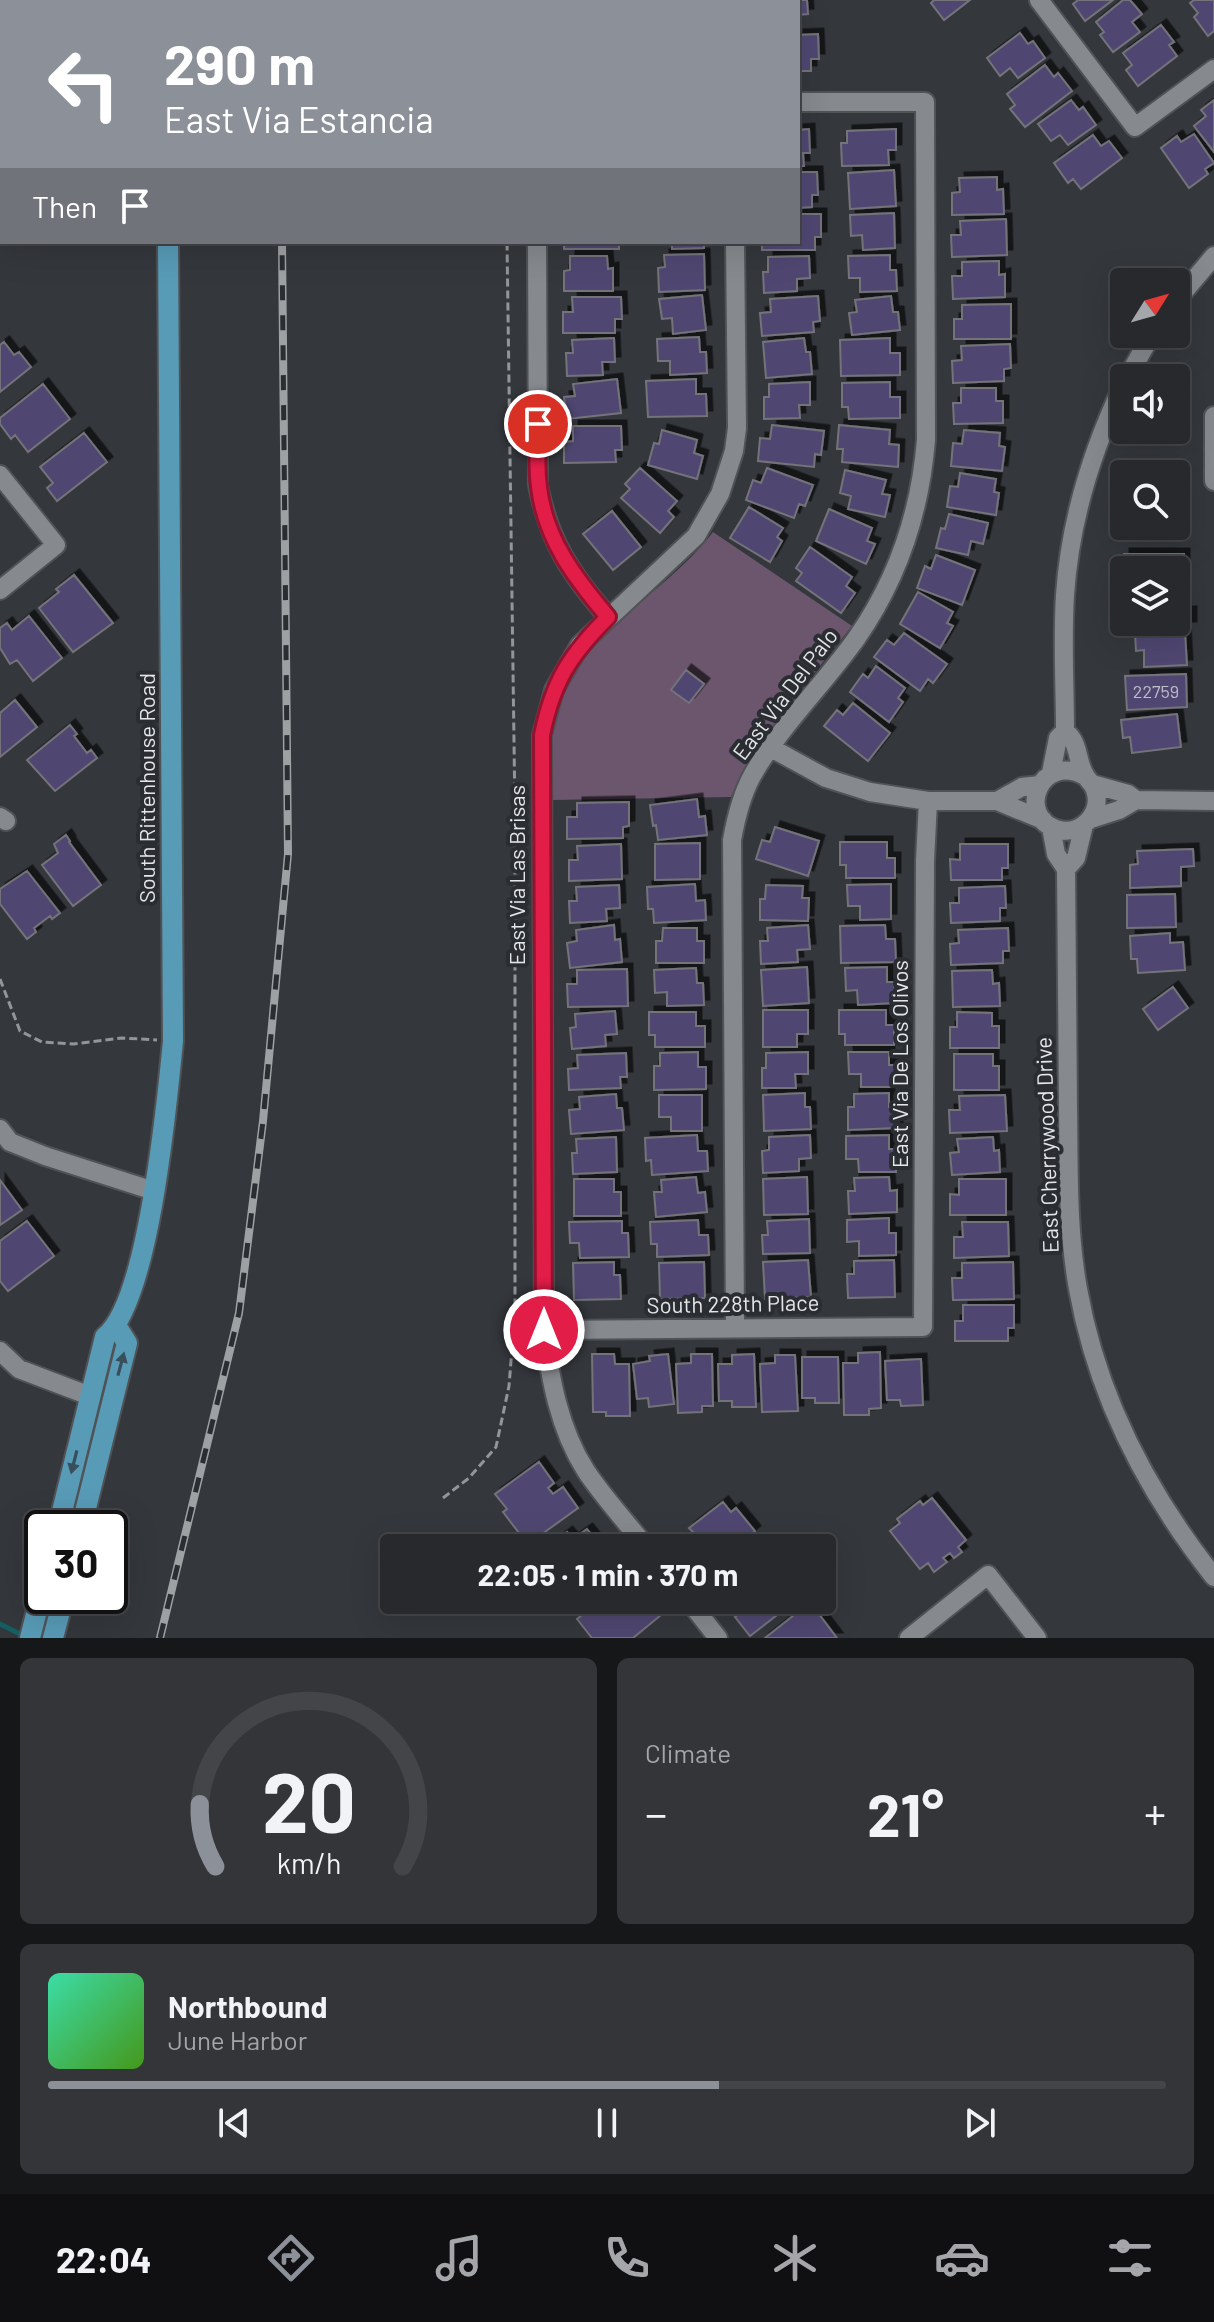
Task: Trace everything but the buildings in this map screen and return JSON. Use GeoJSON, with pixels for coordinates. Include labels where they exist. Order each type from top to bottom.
{"type":"FeatureCollection","features":[{"type":"Feature","properties":{"kind":"main road","name":"South Rittenhouse Road"},"geometry":{"type":"LineString","coordinates":[[62,1510],[105,1337],[117,1327],[138,1266],[162,1141],[173,1041],[168,244]]}},
{"type":"Feature","properties":{"kind":"main road","name":"South Rittenhouse Road"},"geometry":{"type":"LineString","coordinates":[[85,1510],[127,1343],[117,1327]]}},
{"type":"Feature","properties":{"kind":"main road"},"geometry":{"type":"LineString","coordinates":[[30,1638],[36,1614]]}},
{"type":"Feature","properties":{"kind":"main road"},"geometry":{"type":"LineString","coordinates":[[53,1638],[59,1614]]}},
{"type":"Feature","properties":{"kind":"street"},"geometry":{"type":"LineString","coordinates":[[1039,0],[1135,127],[1214,69]]}},
{"type":"Feature","properties":{"kind":"street","name":"East Via Del Palo"},"geometry":{"type":"LineString","coordinates":[[735,1327],[732,840],[743,797],[753,774],[869,621],[896,569],[913,520],[923,470],[927,409],[925,102],[800,102]]}},
{"type":"Feature","properties":{"kind":"street"},"geometry":{"type":"LineString","coordinates":[[537,244],[538,485],[542,506],[561,555],[608,617]]}},
{"type":"Feature","properties":{"kind":"street","name":"East Via Las Brisas"},"geometry":{"type":"LineString","coordinates":[[636,1534],[586,1471],[576,1452],[554,1391],[544,1330],[542,735],[546,713],[566,666],[580,645],[696,536],[710,516],[729,472],[737,428],[735,244]]}},
{"type":"Feature","properties":{"kind":"street"},"geometry":{"type":"LineString","coordinates":[[1190,284],[1214,256]]}},
{"type":"Feature","properties":{"kind":"street"},"geometry":{"type":"LineString","coordinates":[[1065,731],[1073,737],[1097,802],[1076,858],[1066,869],[1056,854],[1035,799],[1058,738],[1065,731],[1065,593],[1074,528],[1089,464],[1110,416]]}},
{"type":"Feature","properties":{"kind":"street"},"geometry":{"type":"LineString","coordinates":[[1214,416],[1214,481]]}},
{"type":"Feature","properties":{"kind":"street"},"geometry":{"type":"LineString","coordinates":[[0,475],[56,545],[0,590]]}},
{"type":"Feature","properties":{"kind":"street"},"geometry":{"type":"LineString","coordinates":[[771,748],[803,767],[848,786],[891,797],[928,801],[997,801],[1068,831],[1136,800],[1214,801]]}},
{"type":"Feature","properties":{"kind":"street"},"geometry":{"type":"LineString","coordinates":[[997,801],[1022,787],[1068,770],[1136,800]]}},
{"type":"Feature","properties":{"kind":"street","name":"East Via De Los Olivos"},"geometry":{"type":"LineString","coordinates":[[923,1327],[925,861],[928,801]]}},
{"type":"Feature","properties":{"kind":"street","name":"East Cherrywood Drive"},"geometry":{"type":"LineString","coordinates":[[1066,869],[1069,1208],[1078,1290],[1094,1355],[1120,1426],[1157,1498],[1214,1577]]}},
{"type":"Feature","properties":{"kind":"street"},"geometry":{"type":"LineString","coordinates":[[0,1129],[10,1142],[154,1191]]}},
{"type":"Feature","properties":{"kind":"street","name":"South 228th Place"},"geometry":{"type":"LineString","coordinates":[[544,1330],[923,1327]]}},
{"type":"Feature","properties":{"kind":"street"},"geometry":{"type":"LineString","coordinates":[[0,1351],[19,1369],[90,1396]]}},
{"type":"Feature","properties":{"kind":"street"},"geometry":{"type":"LineString","coordinates":[[909,1638],[988,1575],[1037,1638]]}},
{"type":"Feature","properties":{"kind":"street"},"geometry":{"type":"LineString","coordinates":[[699,1614],[718,1638]]}},
{"type":"Feature","properties":{"kind":"path"},"geometry":{"type":"LineString","coordinates":[[443,1498],[469,1478],[496,1447],[509,1386],[515,1311],[515,813],[507,244]]}},
{"type":"Feature","properties":{"kind":"path"},"geometry":{"type":"LineString","coordinates":[[0,979],[20,1031],[42,1042],[73,1044],[122,1038],[173,1041]]}},
{"type":"Feature","properties":{"kind":"shaded area"},"geometry":{"type":"Polygon","coordinates":[[[713,532],[852,626],[770,730],[731,797],[552,800],[554,727],[563,695],[578,668],[597,643],[692,556],[713,532]]]}},
{"type":"Feature","properties":{"kind":"waterway"},"geometry":{"type":"LineString","coordinates":[[0,1624],[24,1636]]}},
{"type":"Feature","properties":{"kind":"railway"},"geometry":{"type":"LineString","coordinates":[[160,1638],[239,1313],[263,1121],[288,854],[282,244]]}},
{"type":"Feature","properties":{"kind":"route"},"geometry":{"type":"LineString","coordinates":[[538,424],[538,485],[550,531],[577,580],[608,617],[580,645],[566,666],[546,713],[542,735],[544,1330]]}}]}
